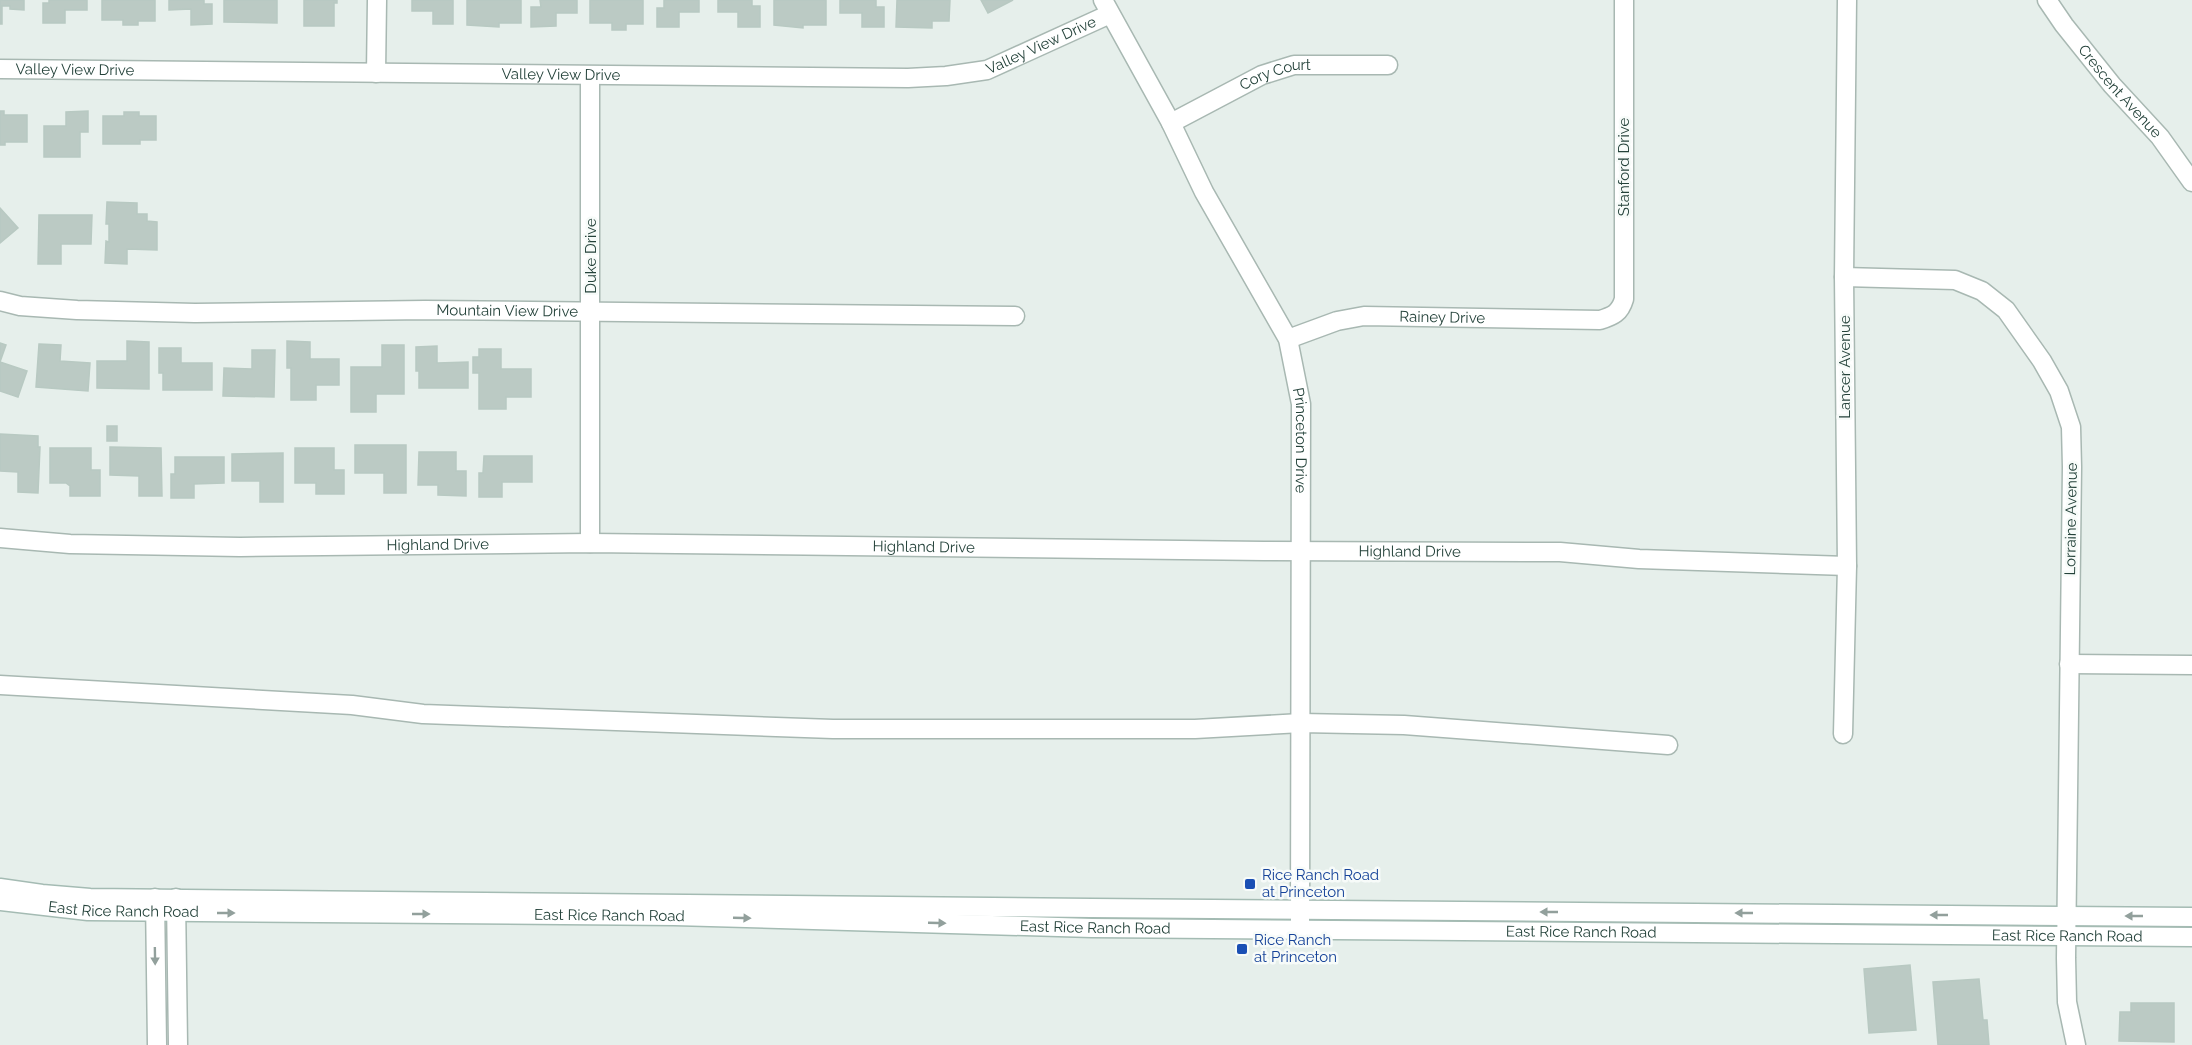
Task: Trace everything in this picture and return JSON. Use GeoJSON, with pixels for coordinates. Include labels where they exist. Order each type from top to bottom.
{"type":"FeatureCollection","features":[{"type":"Feature","properties":{"kind":"street"},"geometry":{"type":"LineString","coordinates":[[376,73],[377,0]]}},
{"type":"Feature","properties":{"kind":"street","name":"Stanford Drive"},"geometry":{"type":"LineString","coordinates":[[1600,320],[1612,316],[1621,309],[1624,299],[1624,0]]}},
{"type":"Feature","properties":{"kind":"street","name":"Lancer Avenue"},"geometry":{"type":"LineString","coordinates":[[1843,734],[1846,566],[1844,277],[1847,0]]}},
{"type":"Feature","properties":{"kind":"street","name":"Crescent Avenue"},"geometry":{"type":"LineString","coordinates":[[2048,0],[2064,25],[2112,85],[2160,137],[2192,183]]}},
{"type":"Feature","properties":{"kind":"street","name":"Valley View Drive"},"geometry":{"type":"LineString","coordinates":[[0,69],[590,76],[908,78],[946,76],[987,70],[1106,7]]}},
{"type":"Feature","properties":{"kind":"street","name":"Princeton Drive"},"geometry":{"type":"LineString","coordinates":[[1106,7],[1171,123],[1203,192],[1288,339],[1301,404],[1300,929]]}},
{"type":"Feature","properties":{"kind":"street","name":"Cory Court"},"geometry":{"type":"LineString","coordinates":[[1171,123],[1262,75],[1294,65],[1388,65]]}},
{"type":"Feature","properties":{"kind":"street","name":"Duke Drive"},"geometry":{"type":"LineString","coordinates":[[590,76],[590,543]]}},
{"type":"Feature","properties":{"kind":"street","name":"Lorraine Avenue"},"geometry":{"type":"LineString","coordinates":[[1844,277],[1955,280],[1982,291],[2006,310],[2042,361],[2059,390],[2071,427],[2066,936],[2067,1002],[2076,1045]]}},
{"type":"Feature","properties":{"kind":"street","name":"Mountain View Drive"},"geometry":{"type":"LineString","coordinates":[[0,301],[20,306],[66,309],[195,313],[425,310],[1015,316]]}},
{"type":"Feature","properties":{"kind":"street","name":"Rainey Drive"},"geometry":{"type":"LineString","coordinates":[[1288,339],[1336,321],[1364,316],[1600,320]]}},
{"type":"Feature","properties":{"kind":"street","name":"Highland Drive"},"geometry":{"type":"LineString","coordinates":[[0,538],[70,544],[240,547],[590,543],[1560,552],[1639,559],[1846,566]]}},
{"type":"Feature","properties":{"kind":"street"},"geometry":{"type":"LineString","coordinates":[[2070,664],[2192,665]]}},
{"type":"Feature","properties":{"kind":"street"},"geometry":{"type":"LineString","coordinates":[[0,685],[352,705],[423,714],[833,729],[1195,729],[1301,723],[1404,724],[1668,745]]}},
{"type":"Feature","properties":{"kind":"street","name":"East Rice Ranch Road"},"geometry":{"type":"LineString","coordinates":[[0,888],[154,905]]}},
{"type":"Feature","properties":{"kind":"street","name":"East Rice Ranch Road"},"geometry":{"type":"LineString","coordinates":[[0,901],[88,911],[176,905],[2192,917]]}},
{"type":"Feature","properties":{"kind":"street"},"geometry":{"type":"LineString","coordinates":[[154,905],[157,1045]]}},
{"type":"Feature","properties":{"kind":"street"},"geometry":{"type":"LineString","coordinates":[[176,905],[178,1045]]}},
{"type":"Feature","properties":{"kind":"street","name":"East Rice Ranch Road"},"geometry":{"type":"LineString","coordinates":[[176,905],[1092,928],[2192,937]]}},
{"type":"Feature","properties":{"kind":"building"},"geometry":{"type":"Polygon","coordinates":[[[0,0],[24,0],[24,10],[2,6],[2,24],[0,24],[0,0]]]}},
{"type":"Feature","properties":{"kind":"building"},"geometry":{"type":"Polygon","coordinates":[[[49,0],[87,0],[87,10],[65,10],[65,23],[43,23],[43,3],[49,3],[49,0]]]}},
{"type":"Feature","properties":{"kind":"building"},"geometry":{"type":"Polygon","coordinates":[[[102,0],[155,0],[155,21],[138,21],[138,25],[123,25],[123,20],[102,20],[102,0]]]}},
{"type":"Feature","properties":{"kind":"building"},"geometry":{"type":"Polygon","coordinates":[[[169,0],[204,0],[204,4],[212,4],[212,24],[191,25],[191,9],[169,10],[169,0]]]}},
{"type":"Feature","properties":{"kind":"building"},"geometry":{"type":"Polygon","coordinates":[[[224,0],[277,0],[277,23],[224,22],[224,0]]]}},
{"type":"Feature","properties":{"kind":"building"},"geometry":{"type":"Polygon","coordinates":[[[304,0],[337,0],[337,3],[334,3],[334,26],[304,26],[304,0]]]}},
{"type":"Feature","properties":{"kind":"building"},"geometry":{"type":"Polygon","coordinates":[[[412,0],[453,0],[453,24],[433,24],[433,11],[412,11],[412,0]]]}},
{"type":"Feature","properties":{"kind":"building"},"geometry":{"type":"Polygon","coordinates":[[[467,0],[521,0],[521,23],[499,23],[499,27],[467,25],[467,0]]]}},
{"type":"Feature","properties":{"kind":"building"},"geometry":{"type":"Polygon","coordinates":[[[540,0],[577,0],[577,13],[556,13],[556,26],[531,27],[531,7],[541,7],[540,0]]]}},
{"type":"Feature","properties":{"kind":"building"},"geometry":{"type":"Polygon","coordinates":[[[590,0],[643,0],[643,24],[626,24],[626,30],[612,30],[612,23],[590,23],[590,0]]]}},
{"type":"Feature","properties":{"kind":"building"},"geometry":{"type":"Polygon","coordinates":[[[664,0],[699,0],[699,12],[679,12],[679,27],[657,27],[657,8],[664,8],[664,0]]]}},
{"type":"Feature","properties":{"kind":"building"},"geometry":{"type":"Polygon","coordinates":[[[718,0],[752,0],[752,6],[760,6],[760,27],[738,27],[738,12],[718,12],[718,0]]]}},
{"type":"Feature","properties":{"kind":"building"},"geometry":{"type":"Polygon","coordinates":[[[774,0],[826,0],[826,25],[803,25],[803,28],[774,25],[774,0]]]}},
{"type":"Feature","properties":{"kind":"building"},"geometry":{"type":"Polygon","coordinates":[[[840,0],[876,0],[876,7],[884,7],[884,27],[862,27],[862,13],[840,13],[840,0]]]}},
{"type":"Feature","properties":{"kind":"building"},"geometry":{"type":"Polygon","coordinates":[[[897,0],[950,0],[949,21],[932,21],[932,28],[896,27],[897,0]]]}},
{"type":"Feature","properties":{"kind":"building"},"geometry":{"type":"Polygon","coordinates":[[[981,0],[1013,0],[988,13],[981,0]]]}},
{"type":"Feature","properties":{"kind":"building"},"geometry":{"type":"Polygon","coordinates":[[[0,111],[4,111],[4,115],[27,115],[27,142],[5,142],[5,145],[0,145],[0,111]]]}},
{"type":"Feature","properties":{"kind":"building"},"geometry":{"type":"Polygon","coordinates":[[[88,111],[88,132],[80,132],[80,157],[44,157],[44,126],[66,126],[66,112],[88,111]]]}},
{"type":"Feature","properties":{"kind":"building"},"geometry":{"type":"Polygon","coordinates":[[[124,112],[139,112],[139,116],[156,116],[156,140],[140,140],[140,144],[103,144],[103,116],[124,116],[124,112]]]}},
{"type":"Feature","properties":{"kind":"building"},"geometry":{"type":"Polygon","coordinates":[[[107,202],[137,203],[137,214],[147,214],[147,221],[157,222],[157,250],[127,249],[127,264],[105,263],[106,241],[109,242],[109,224],[106,224],[107,202]]]}},
{"type":"Feature","properties":{"kind":"building"},"geometry":{"type":"Polygon","coordinates":[[[0,208],[18,228],[0,243],[0,208]]]}},
{"type":"Feature","properties":{"kind":"building"},"geometry":{"type":"Polygon","coordinates":[[[39,215],[92,215],[91,244],[61,244],[61,264],[38,264],[39,215]]]}},
{"type":"Feature","properties":{"kind":"building"},"geometry":{"type":"Polygon","coordinates":[[[127,341],[149,342],[149,389],[97,388],[97,361],[127,361],[127,341]]]}},
{"type":"Feature","properties":{"kind":"building"},"geometry":{"type":"Polygon","coordinates":[[[287,341],[310,342],[310,359],[339,359],[339,385],[316,385],[316,400],[291,400],[291,368],[287,368],[287,341]]]}},
{"type":"Feature","properties":{"kind":"building"},"geometry":{"type":"Polygon","coordinates":[[[0,343],[6,345],[0,362],[0,343]]]}},
{"type":"Feature","properties":{"kind":"building"},"geometry":{"type":"Polygon","coordinates":[[[39,344],[61,345],[60,361],[90,363],[88,391],[36,387],[39,344]]]}},
{"type":"Feature","properties":{"kind":"building"},"geometry":{"type":"Polygon","coordinates":[[[382,345],[404,345],[404,394],[376,394],[376,412],[351,412],[351,367],[382,367],[382,345]]]}},
{"type":"Feature","properties":{"kind":"building"},"geometry":{"type":"Polygon","coordinates":[[[437,346],[437,363],[468,362],[468,388],[419,388],[416,347],[437,346]]]}},
{"type":"Feature","properties":{"kind":"building"},"geometry":{"type":"Polygon","coordinates":[[[159,348],[181,348],[181,363],[212,363],[212,390],[163,390],[163,373],[159,373],[159,348]]]}},
{"type":"Feature","properties":{"kind":"building"},"geometry":{"type":"Polygon","coordinates":[[[479,349],[501,349],[501,369],[531,369],[531,397],[506,397],[506,409],[479,409],[479,373],[473,373],[473,357],[479,357],[479,349]]]}},
{"type":"Feature","properties":{"kind":"building"},"geometry":{"type":"Polygon","coordinates":[[[252,350],[275,350],[274,397],[223,396],[224,368],[252,369],[252,350]]]}},
{"type":"Feature","properties":{"kind":"building"},"geometry":{"type":"Polygon","coordinates":[[[0,362],[27,371],[18,397],[0,391],[0,362]]]}},
{"type":"Feature","properties":{"kind":"building"},"geometry":{"type":"Polygon","coordinates":[[[107,426],[117,426],[117,441],[107,441],[107,426]]]}},
{"type":"Feature","properties":{"kind":"building"},"geometry":{"type":"Polygon","coordinates":[[[0,434],[38,436],[38,447],[40,447],[38,493],[18,492],[18,472],[0,471],[0,434]]]}},
{"type":"Feature","properties":{"kind":"building"},"geometry":{"type":"Polygon","coordinates":[[[355,445],[406,445],[406,493],[384,493],[384,473],[355,473],[355,445]]]}},
{"type":"Feature","properties":{"kind":"building"},"geometry":{"type":"Polygon","coordinates":[[[110,447],[161,448],[162,496],[139,496],[139,476],[110,475],[110,447]]]}},
{"type":"Feature","properties":{"kind":"building"},"geometry":{"type":"Polygon","coordinates":[[[50,448],[91,448],[91,470],[100,470],[100,496],[70,496],[70,486],[66,483],[50,483],[50,448]]]}},
{"type":"Feature","properties":{"kind":"building"},"geometry":{"type":"Polygon","coordinates":[[[295,448],[334,448],[334,470],[344,470],[344,494],[316,494],[316,483],[295,483],[295,448]]]}},
{"type":"Feature","properties":{"kind":"building"},"geometry":{"type":"Polygon","coordinates":[[[419,452],[456,452],[456,471],[466,471],[466,496],[438,495],[438,485],[418,485],[419,452]]]}},
{"type":"Feature","properties":{"kind":"building"},"geometry":{"type":"Polygon","coordinates":[[[283,453],[283,502],[260,502],[260,481],[232,481],[232,454],[283,453]]]}},
{"type":"Feature","properties":{"kind":"building"},"geometry":{"type":"Polygon","coordinates":[[[484,456],[532,456],[532,482],[502,482],[502,497],[479,497],[479,473],[483,473],[484,456]]]}},
{"type":"Feature","properties":{"kind":"building"},"geometry":{"type":"Polygon","coordinates":[[[175,457],[224,457],[224,483],[194,484],[194,498],[171,498],[171,474],[175,474],[175,457]]]}},
{"type":"Feature","properties":{"kind":"building"},"geometry":{"type":"Polygon","coordinates":[[[1910,965],[1916,1030],[1869,1033],[1864,969],[1910,965]]]}},
{"type":"Feature","properties":{"kind":"building"},"geometry":{"type":"Polygon","coordinates":[[[1979,979],[1983,1020],[1987,1020],[1989,1045],[1938,1045],[1933,982],[1979,979]]]}},
{"type":"Feature","properties":{"kind":"building"},"geometry":{"type":"Polygon","coordinates":[[[2131,1003],[2174,1003],[2174,1042],[2119,1041],[2120,1012],[2131,1012],[2131,1003]]]}},
{"type":"Feature","properties":{"kind":"place","name":"Rice Ranch Road at Princeton"},"geometry":{"type":"Point","coordinates":[1250,884]}},
{"type":"Feature","properties":{"kind":"place","name":"Rice Ranch at Princeton"},"geometry":{"type":"Point","coordinates":[1242,949]}}]}
